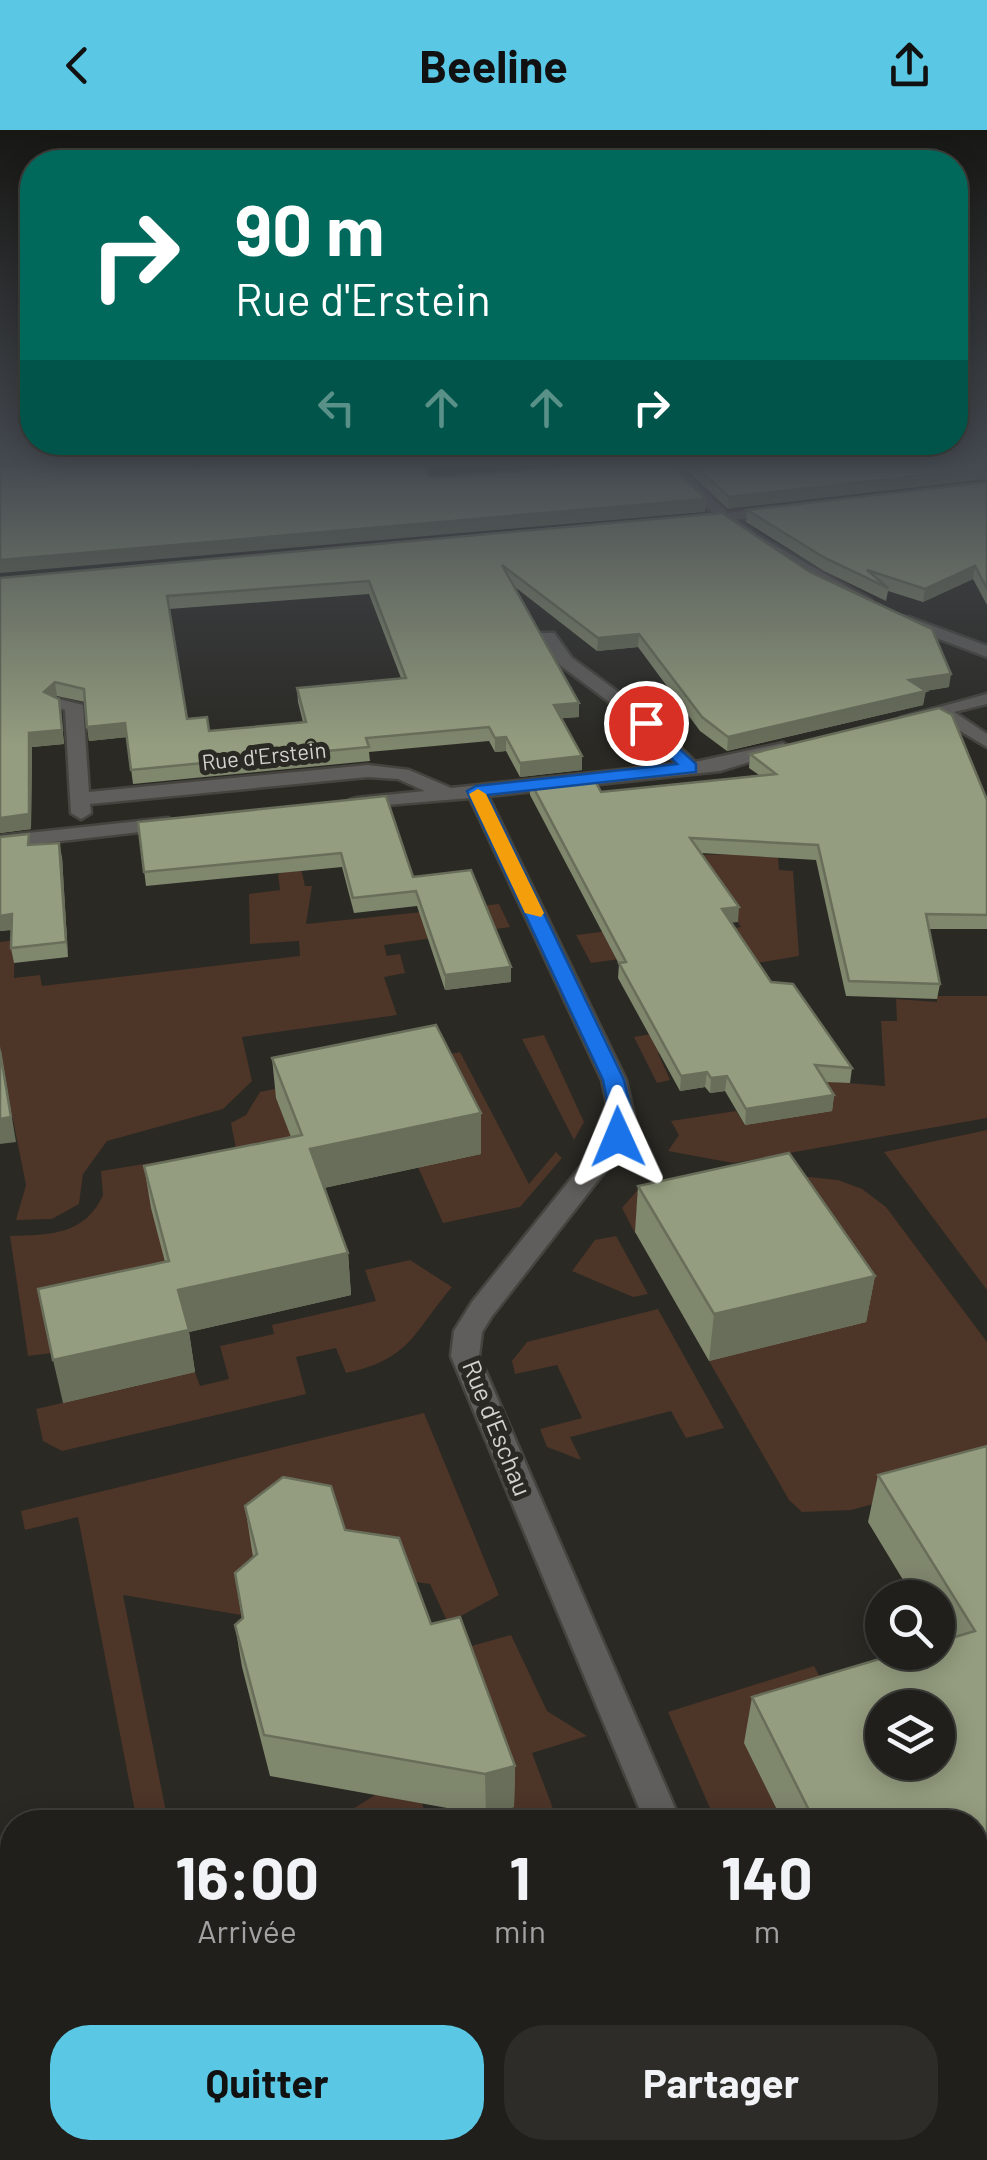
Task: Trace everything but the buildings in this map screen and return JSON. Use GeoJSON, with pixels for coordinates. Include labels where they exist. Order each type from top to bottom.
{"type":"FeatureCollection","features":[{"type":"Feature","properties":{"kind":"street"},"geometry":{"type":"LineString","coordinates":[[792,558],[881,610],[987,652]]}},
{"type":"Feature","properties":{"kind":"street"},"geometry":{"type":"LineString","coordinates":[[548,637],[567,668],[594,680],[671,744],[690,768]]}},
{"type":"Feature","properties":{"kind":"street"},"geometry":{"type":"LineString","coordinates":[[884,724],[987,698]]}},
{"type":"Feature","properties":{"kind":"street"},"geometry":{"type":"LineString","coordinates":[[59,704],[74,704],[83,833]]}},
{"type":"Feature","properties":{"kind":"street"},"geometry":{"type":"LineString","coordinates":[[939,710],[987,742]]}},
{"type":"Feature","properties":{"kind":"street","name":"Rue d'Erstein"},"geometry":{"type":"LineString","coordinates":[[332,806],[690,768],[811,742]]}},
{"type":"Feature","properties":{"kind":"street","name":"Rue d'Erstein"},"geometry":{"type":"LineString","coordinates":[[80,800],[368,771],[402,774],[462,792]]}},
{"type":"Feature","properties":{"kind":"street","name":"Rue d'Eschau"},"geometry":{"type":"LineString","coordinates":[[462,792],[614,1080],[622,1121],[607,1156],[482,1309],[468,1331],[465,1356],[659,1810]]}},
{"type":"Feature","properties":{"kind":"street"},"geometry":{"type":"LineString","coordinates":[[0,842],[198,820]]}},
{"type":"Feature","properties":{"kind":"shaded area"},"geometry":{"type":"Polygon","coordinates":[[[291,824],[305,886],[312,886],[306,924],[499,904],[510,927],[384,945],[387,956],[400,954],[405,973],[384,977],[397,1015],[242,1037],[252,1081],[223,1109],[107,1141],[83,1174],[79,1204],[52,1219],[16,1220],[26,1185],[0,1055],[0,942],[15,940],[14,978],[40,975],[42,986],[300,956],[299,941],[250,944],[249,894],[280,890],[278,874],[285,872],[291,824]]]}},
{"type":"Feature","properties":{"kind":"shaded area"},"geometry":{"type":"Polygon","coordinates":[[[689,855],[778,857],[779,870],[793,871],[799,956],[721,969],[655,954],[591,963],[576,935],[690,921],[698,933],[741,927],[689,855]]]}},
{"type":"Feature","properties":{"kind":"shaded area"},"geometry":{"type":"Polygon","coordinates":[[[937,996],[987,996],[987,1118],[733,1163],[668,1151],[679,1135],[671,1121],[736,1111],[745,1125],[831,1110],[743,1041],[658,1053],[670,1080],[657,1083],[634,1037],[727,1021],[823,1081],[885,1086],[881,1021],[897,1021],[896,999],[937,1002],[937,996]]]}},
{"type":"Feature","properties":{"kind":"shaded area"},"geometry":{"type":"Polygon","coordinates":[[[544,1035],[584,1122],[574,1140],[522,1039],[544,1035]]]}},
{"type":"Feature","properties":{"kind":"shaded area"},"geometry":{"type":"Polygon","coordinates":[[[460,1052],[529,1184],[556,1152],[562,1158],[520,1207],[443,1223],[418,1167],[481,1154],[305,1176],[177,1303],[52,1353],[28,1356],[10,1236],[65,1230],[86,1218],[103,1195],[101,1171],[236,1149],[231,1123],[246,1115],[260,1092],[460,1052]]]}},
{"type":"Feature","properties":{"kind":"shaded area"},"geometry":{"type":"Polygon","coordinates":[[[987,1130],[987,1290],[884,1152],[987,1130]]]}},
{"type":"Feature","properties":{"kind":"shaded area"},"geometry":{"type":"Polygon","coordinates":[[[809,1177],[838,1180],[862,1189],[886,1207],[987,1342],[987,1473],[851,1510],[802,1512],[789,1500],[709,1361],[866,1321],[635,1233],[622,1208],[641,1186],[717,1193],[809,1177]]]}},
{"type":"Feature","properties":{"kind":"shaded area"},"geometry":{"type":"Polygon","coordinates":[[[616,1236],[648,1294],[633,1297],[572,1271],[595,1240],[616,1236]]]}},
{"type":"Feature","properties":{"kind":"shaded area"},"geometry":{"type":"Polygon","coordinates":[[[410,1260],[452,1287],[410,1341],[385,1360],[346,1373],[336,1348],[296,1357],[306,1394],[62,1451],[43,1441],[36,1409],[195,1372],[200,1386],[229,1379],[220,1346],[274,1334],[272,1325],[376,1301],[365,1270],[410,1260]]]}},
{"type":"Feature","properties":{"kind":"shaded area"},"geometry":{"type":"Polygon","coordinates":[[[658,1309],[724,1428],[686,1438],[671,1411],[570,1437],[581,1460],[547,1447],[540,1429],[582,1418],[557,1365],[515,1374],[512,1361],[527,1342],[658,1309]]]}},
{"type":"Feature","properties":{"kind":"shaded area"},"geometry":{"type":"Polygon","coordinates":[[[424,1413],[499,1595],[448,1623],[430,1584],[401,1580],[262,1596],[241,1615],[123,1595],[166,1810],[135,1810],[78,1517],[25,1530],[21,1511],[424,1413]]]}},
{"type":"Feature","properties":{"kind":"shaded area"},"geometry":{"type":"Polygon","coordinates":[[[511,1635],[547,1711],[587,1736],[532,1753],[553,1810],[502,1810],[513,1807],[457,1650],[511,1635]]]}},
{"type":"Feature","properties":{"kind":"shaded area"},"geometry":{"type":"Polygon","coordinates":[[[814,1666],[840,1714],[745,1743],[777,1810],[711,1810],[668,1712],[814,1666]]]}},
{"type":"Feature","properties":{"kind":"shaded area"},"geometry":{"type":"Polygon","coordinates":[[[412,1772],[424,1810],[351,1810],[412,1772]]]}},
{"type":"Feature","properties":{"kind":"slow traffic"},"geometry":{"type":"LineString","coordinates":[[478,794],[534,913]]}},
{"type":"Feature","properties":{"kind":"route"},"geometry":{"type":"LineString","coordinates":[[618,1137],[621,1100],[614,1080],[476,791],[690,768],[671,744],[646,723]]}}]}
